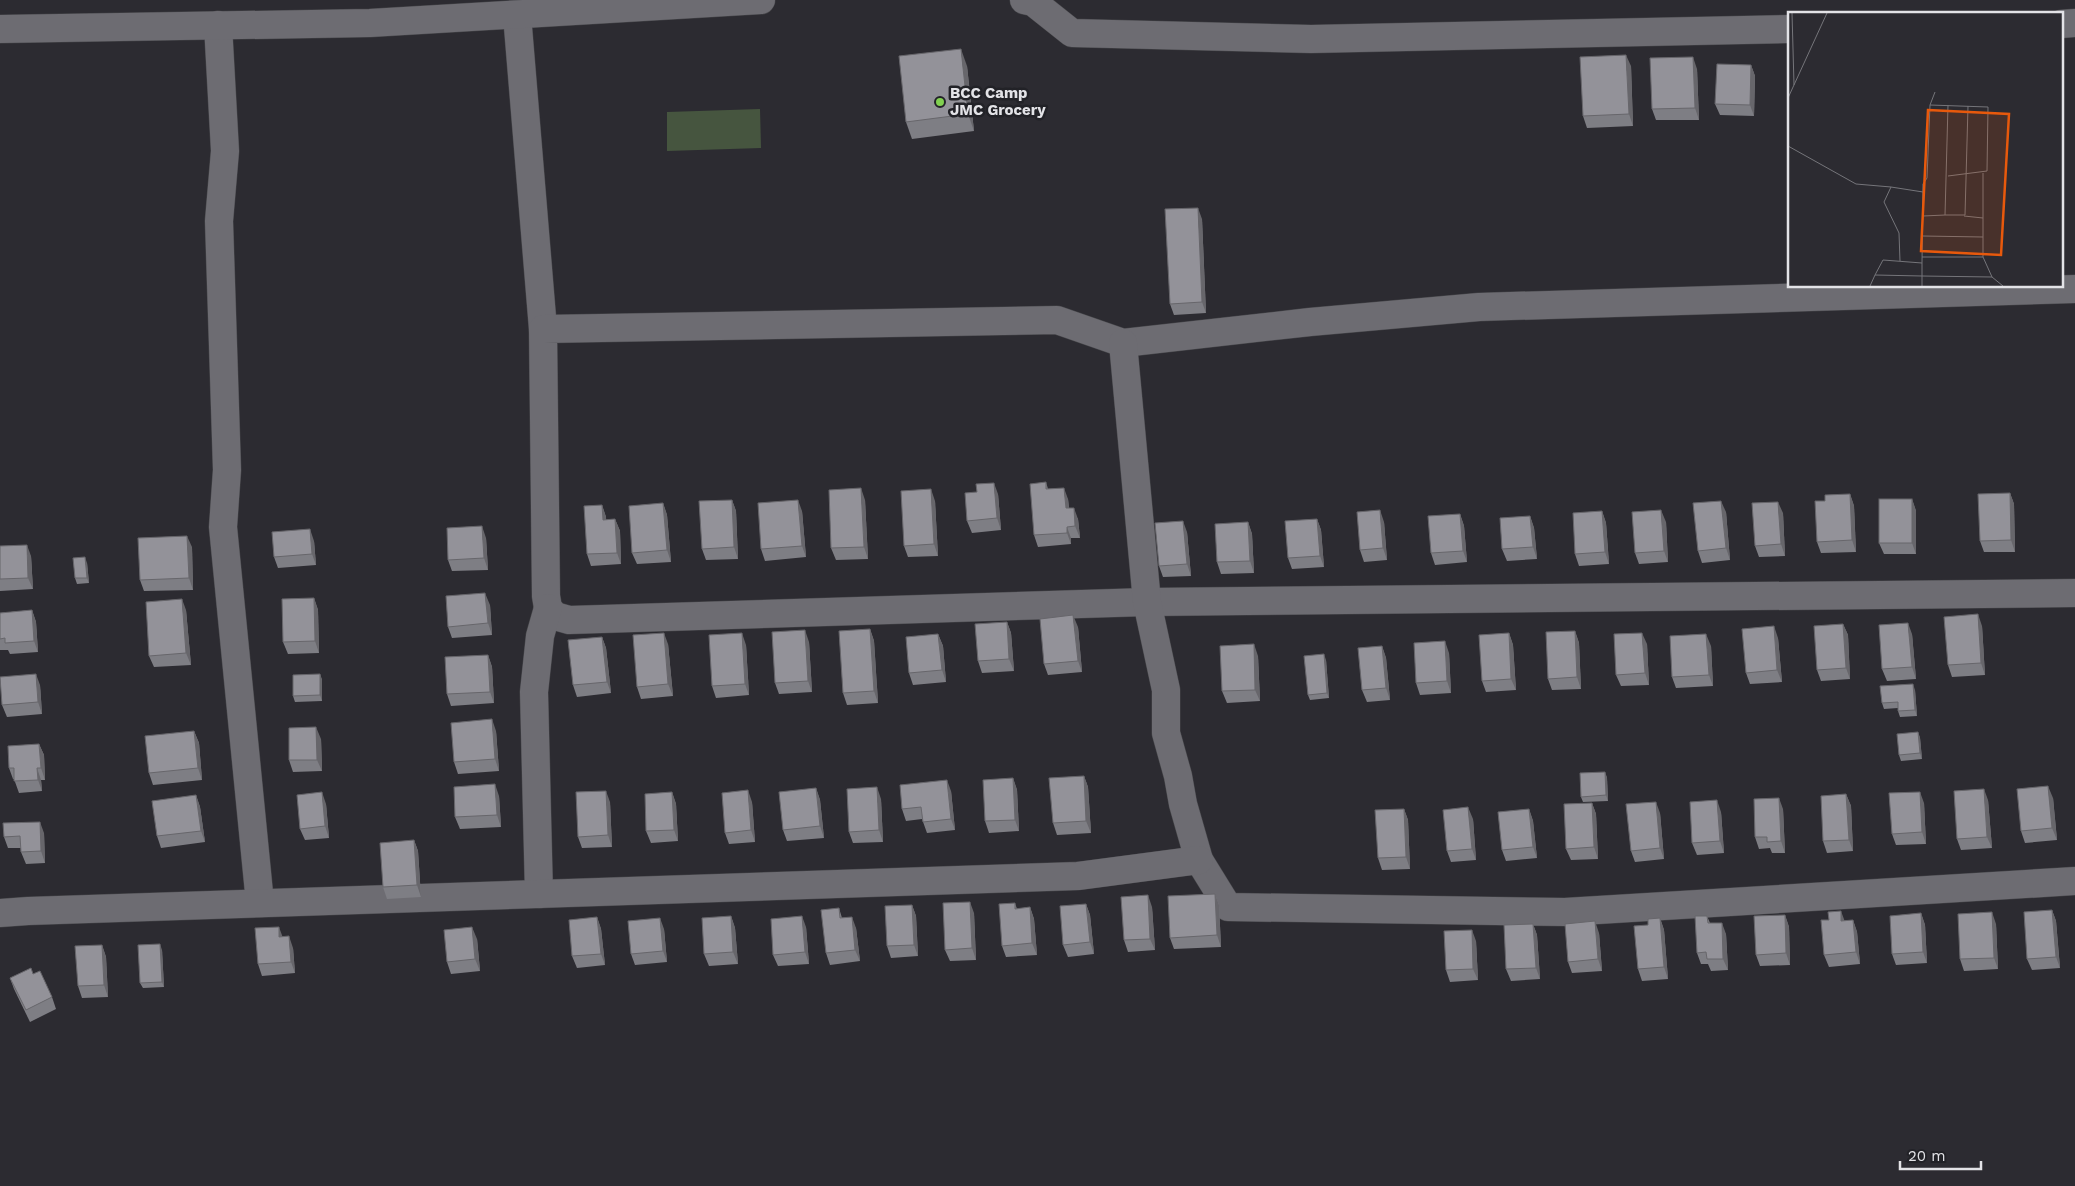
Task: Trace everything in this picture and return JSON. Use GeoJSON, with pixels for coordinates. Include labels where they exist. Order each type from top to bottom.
{"type":"FeatureCollection","features":[{"type":"Feature","properties":{"kind":"street"},"geometry":{"type":"LineString","coordinates":[[0,28],[370,23],[761,0]]}},
{"type":"Feature","properties":{"kind":"street"},"geometry":{"type":"LineString","coordinates":[[1024,0],[1033,2],[1072,33],[1311,39],[1788,29]]}},
{"type":"Feature","properties":{"kind":"street"},"geometry":{"type":"LineString","coordinates":[[517,15],[543,329],[546,596],[548,608],[540,636],[534,692],[539,894]]}},
{"type":"Feature","properties":{"kind":"street"},"geometry":{"type":"LineString","coordinates":[[2062,24],[2075,23]]}},
{"type":"Feature","properties":{"kind":"street"},"geometry":{"type":"LineString","coordinates":[[218,25],[225,151],[219,221],[227,470],[223,527],[260,903]]}},
{"type":"Feature","properties":{"kind":"street"},"geometry":{"type":"LineString","coordinates":[[543,329],[1058,320],[1123,343],[1310,322],[1479,307],[2075,289]]}},
{"type":"Feature","properties":{"kind":"street"},"geometry":{"type":"LineString","coordinates":[[1123,343],[1147,602],[1166,690],[1166,733],[1199,860],[1228,907],[1565,912],[2075,881]]}},
{"type":"Feature","properties":{"kind":"street"},"geometry":{"type":"LineString","coordinates":[[548,608],[555,616],[569,620],[1147,602],[2075,593]]}},
{"type":"Feature","properties":{"kind":"street"},"geometry":{"type":"LineString","coordinates":[[0,913],[37,910],[1078,876],[1199,860]]}},
{"type":"Feature","properties":{"kind":"green space"},"geometry":{"type":"Polygon","coordinates":[[[760,109],[761,148],[667,151],[667,112],[760,109]]]}},
{"type":"Feature","properties":{"kind":"building","name":"BCC Camp JMC Grocery"},"geometry":{"type":"Polygon","coordinates":[[[961,49],[968,114],[906,122],[899,56],[961,49]]]}},
{"type":"Feature","properties":{"kind":"building"},"geometry":{"type":"Polygon","coordinates":[[[1626,55],[1629,114],[1583,116],[1580,57],[1626,55]]]}},
{"type":"Feature","properties":{"kind":"building"},"geometry":{"type":"Polygon","coordinates":[[[1693,57],[1695,108],[1652,109],[1650,58],[1693,57]]]}},
{"type":"Feature","properties":{"kind":"building"},"geometry":{"type":"Polygon","coordinates":[[[1717,64],[1751,65],[1750,105],[1715,104],[1717,64]]]}},
{"type":"Feature","properties":{"kind":"building"},"geometry":{"type":"Polygon","coordinates":[[[1198,208],[1202,302],[1170,304],[1165,209],[1198,208]]]}},
{"type":"Feature","properties":{"kind":"building"},"geometry":{"type":"Polygon","coordinates":[[[1046,482],[1046,489],[1064,488],[1066,508],[1074,508],[1075,526],[1067,527],[1067,533],[1034,535],[1030,484],[1046,482]]]}},
{"type":"Feature","properties":{"kind":"building"},"geometry":{"type":"Polygon","coordinates":[[[994,483],[997,518],[967,521],[965,493],[977,492],[976,484],[994,483]]]}},
{"type":"Feature","properties":{"kind":"building"},"geometry":{"type":"Polygon","coordinates":[[[861,488],[864,547],[831,548],[829,490],[861,488]]]}},
{"type":"Feature","properties":{"kind":"building"},"geometry":{"type":"Polygon","coordinates":[[[931,489],[934,544],[904,546],[901,491],[931,489]]]}},
{"type":"Feature","properties":{"kind":"building"},"geometry":{"type":"Polygon","coordinates":[[[2010,493],[2011,540],[1980,541],[1978,494],[2010,493]]]}},
{"type":"Feature","properties":{"kind":"building"},"geometry":{"type":"Polygon","coordinates":[[[1850,494],[1852,540],[1817,542],[1815,501],[1825,501],[1825,495],[1850,494]]]}},
{"type":"Feature","properties":{"kind":"building"},"geometry":{"type":"Polygon","coordinates":[[[1879,499],[1912,499],[1912,543],[1879,543],[1879,499]]]}},
{"type":"Feature","properties":{"kind":"building"},"geometry":{"type":"Polygon","coordinates":[[[732,500],[734,547],[702,549],[699,501],[732,500]]]}},
{"type":"Feature","properties":{"kind":"building"},"geometry":{"type":"Polygon","coordinates":[[[798,500],[802,546],[761,549],[758,503],[798,500]]]}},
{"type":"Feature","properties":{"kind":"building"},"geometry":{"type":"Polygon","coordinates":[[[1721,501],[1726,548],[1698,551],[1693,503],[1721,501]]]}},
{"type":"Feature","properties":{"kind":"building"},"geometry":{"type":"Polygon","coordinates":[[[1778,502],[1781,544],[1755,546],[1752,503],[1778,502]]]}},
{"type":"Feature","properties":{"kind":"building"},"geometry":{"type":"Polygon","coordinates":[[[663,503],[667,550],[632,553],[629,506],[663,503]]]}},
{"type":"Feature","properties":{"kind":"building"},"geometry":{"type":"Polygon","coordinates":[[[602,505],[603,520],[615,519],[617,553],[587,554],[584,506],[602,505]]]}},
{"type":"Feature","properties":{"kind":"building"},"geometry":{"type":"Polygon","coordinates":[[[1380,510],[1383,548],[1360,550],[1357,512],[1380,510]]]}},
{"type":"Feature","properties":{"kind":"building"},"geometry":{"type":"Polygon","coordinates":[[[1661,510],[1664,551],[1635,553],[1632,512],[1661,510]]]}},
{"type":"Feature","properties":{"kind":"building"},"geometry":{"type":"Polygon","coordinates":[[[1602,511],[1605,552],[1575,554],[1573,513],[1602,511]]]}},
{"type":"Feature","properties":{"kind":"building"},"geometry":{"type":"Polygon","coordinates":[[[1460,514],[1463,551],[1431,553],[1428,516],[1460,514]]]}},
{"type":"Feature","properties":{"kind":"building"},"geometry":{"type":"Polygon","coordinates":[[[1530,516],[1533,547],[1502,549],[1500,518],[1530,516]]]}},
{"type":"Feature","properties":{"kind":"building"},"geometry":{"type":"Polygon","coordinates":[[[1317,519],[1320,556],[1288,558],[1285,521],[1317,519]]]}},
{"type":"Feature","properties":{"kind":"building"},"geometry":{"type":"Polygon","coordinates":[[[1183,521],[1187,564],[1159,566],[1155,523],[1183,521]]]}},
{"type":"Feature","properties":{"kind":"building"},"geometry":{"type":"Polygon","coordinates":[[[1248,522],[1250,561],[1217,562],[1215,524],[1248,522]]]}},
{"type":"Feature","properties":{"kind":"building"},"geometry":{"type":"Polygon","coordinates":[[[482,526],[484,558],[448,560],[447,528],[482,526]]]}},
{"type":"Feature","properties":{"kind":"building"},"geometry":{"type":"Polygon","coordinates":[[[310,529],[312,554],[274,557],[272,532],[310,529]]]}},
{"type":"Feature","properties":{"kind":"building"},"geometry":{"type":"Polygon","coordinates":[[[187,536],[189,578],[140,580],[138,538],[187,536]]]}},
{"type":"Feature","properties":{"kind":"building"},"geometry":{"type":"Polygon","coordinates":[[[27,545],[28,578],[0,579],[0,546],[27,545]]]}},
{"type":"Feature","properties":{"kind":"building"},"geometry":{"type":"Polygon","coordinates":[[[85,557],[87,578],[75,578],[73,558],[85,557]]]}},
{"type":"Feature","properties":{"kind":"building"},"geometry":{"type":"Polygon","coordinates":[[[485,593],[488,623],[448,627],[446,596],[485,593]]]}},
{"type":"Feature","properties":{"kind":"building"},"geometry":{"type":"Polygon","coordinates":[[[314,598],[315,641],[283,642],[282,599],[314,598]]]}},
{"type":"Feature","properties":{"kind":"building"},"geometry":{"type":"Polygon","coordinates":[[[182,599],[186,653],[149,656],[146,602],[182,599]]]}},
{"type":"Feature","properties":{"kind":"building"},"geometry":{"type":"Polygon","coordinates":[[[32,610],[34,641],[5,643],[5,638],[0,639],[0,613],[32,610]]]}},
{"type":"Feature","properties":{"kind":"building"},"geometry":{"type":"Polygon","coordinates":[[[1978,614],[1981,663],[1948,665],[1944,617],[1978,614]]]}},
{"type":"Feature","properties":{"kind":"building"},"geometry":{"type":"Polygon","coordinates":[[[1073,615],[1078,661],[1044,664],[1040,619],[1073,615]]]}},
{"type":"Feature","properties":{"kind":"building"},"geometry":{"type":"Polygon","coordinates":[[[1007,622],[1009,659],[978,661],[975,624],[1007,622]]]}},
{"type":"Feature","properties":{"kind":"building"},"geometry":{"type":"Polygon","coordinates":[[[1908,623],[1912,667],[1882,669],[1879,625],[1908,623]]]}},
{"type":"Feature","properties":{"kind":"building"},"geometry":{"type":"Polygon","coordinates":[[[1843,624],[1846,668],[1817,670],[1814,626],[1843,624]]]}},
{"type":"Feature","properties":{"kind":"building"},"geometry":{"type":"Polygon","coordinates":[[[1774,626],[1777,670],[1746,673],[1742,629],[1774,626]]]}},
{"type":"Feature","properties":{"kind":"building"},"geometry":{"type":"Polygon","coordinates":[[[870,629],[874,691],[843,693],[839,631],[870,629]]]}},
{"type":"Feature","properties":{"kind":"building"},"geometry":{"type":"Polygon","coordinates":[[[805,630],[808,681],[775,683],[772,632],[805,630]]]}},
{"type":"Feature","properties":{"kind":"building"},"geometry":{"type":"Polygon","coordinates":[[[1575,631],[1577,677],[1548,679],[1546,632],[1575,631]]]}},
{"type":"Feature","properties":{"kind":"building"},"geometry":{"type":"Polygon","coordinates":[[[664,633],[668,684],[637,687],[633,635],[664,633]]]}},
{"type":"Feature","properties":{"kind":"building"},"geometry":{"type":"Polygon","coordinates":[[[742,633],[745,684],[712,686],[709,635],[742,633]]]}},
{"type":"Feature","properties":{"kind":"building"},"geometry":{"type":"Polygon","coordinates":[[[1509,633],[1511,679],[1482,681],[1479,635],[1509,633]]]}},
{"type":"Feature","properties":{"kind":"building"},"geometry":{"type":"Polygon","coordinates":[[[1642,633],[1645,673],[1616,675],[1614,634],[1642,633]]]}},
{"type":"Feature","properties":{"kind":"building"},"geometry":{"type":"Polygon","coordinates":[[[938,634],[942,670],[909,673],[906,637],[938,634]]]}},
{"type":"Feature","properties":{"kind":"building"},"geometry":{"type":"Polygon","coordinates":[[[1706,634],[1709,675],[1672,677],[1670,636],[1706,634]]]}},
{"type":"Feature","properties":{"kind":"building"},"geometry":{"type":"Polygon","coordinates":[[[602,637],[607,682],[573,685],[568,640],[602,637]]]}},
{"type":"Feature","properties":{"kind":"building"},"geometry":{"type":"Polygon","coordinates":[[[1445,641],[1447,681],[1416,683],[1414,643],[1445,641]]]}},
{"type":"Feature","properties":{"kind":"building"},"geometry":{"type":"Polygon","coordinates":[[[1254,644],[1255,690],[1222,691],[1220,646],[1254,644]]]}},
{"type":"Feature","properties":{"kind":"building"},"geometry":{"type":"Polygon","coordinates":[[[1382,646],[1386,688],[1362,690],[1358,648],[1382,646]]]}},
{"type":"Feature","properties":{"kind":"building"},"geometry":{"type":"Polygon","coordinates":[[[1324,654],[1327,693],[1308,695],[1304,656],[1324,654]]]}},
{"type":"Feature","properties":{"kind":"building"},"geometry":{"type":"Polygon","coordinates":[[[488,655],[490,692],[447,694],[445,657],[488,655]]]}},
{"type":"Feature","properties":{"kind":"building"},"geometry":{"type":"Polygon","coordinates":[[[36,674],[38,702],[2,705],[0,677],[36,674]]]}},
{"type":"Feature","properties":{"kind":"building"},"geometry":{"type":"Polygon","coordinates":[[[320,674],[320,695],[293,696],[293,675],[320,674]]]}},
{"type":"Feature","properties":{"kind":"building"},"geometry":{"type":"Polygon","coordinates":[[[1913,684],[1915,710],[1898,711],[1898,702],[1882,703],[1880,686],[1913,684]]]}},
{"type":"Feature","properties":{"kind":"building"},"geometry":{"type":"Polygon","coordinates":[[[492,719],[495,759],[454,762],[451,723],[492,719]]]}},
{"type":"Feature","properties":{"kind":"building"},"geometry":{"type":"Polygon","coordinates":[[[316,727],[317,760],[289,760],[289,728],[316,727]]]}},
{"type":"Feature","properties":{"kind":"building"},"geometry":{"type":"Polygon","coordinates":[[[194,731],[198,768],[149,773],[145,736],[194,731]]]}},
{"type":"Feature","properties":{"kind":"building"},"geometry":{"type":"Polygon","coordinates":[[[1918,732],[1920,753],[1899,755],[1897,734],[1918,732]]]}},
{"type":"Feature","properties":{"kind":"building"},"geometry":{"type":"Polygon","coordinates":[[[39,744],[41,768],[37,768],[38,780],[14,781],[14,768],[9,768],[8,746],[39,744]]]}},
{"type":"Feature","properties":{"kind":"building"},"geometry":{"type":"Polygon","coordinates":[[[1605,772],[1606,795],[1581,797],[1580,773],[1605,772]]]}},
{"type":"Feature","properties":{"kind":"building"},"geometry":{"type":"Polygon","coordinates":[[[1084,776],[1086,821],[1053,823],[1049,778],[1084,776]]]}},
{"type":"Feature","properties":{"kind":"building"},"geometry":{"type":"Polygon","coordinates":[[[1013,778],[1015,820],[985,821],[983,780],[1013,778]]]}},
{"type":"Feature","properties":{"kind":"building"},"geometry":{"type":"Polygon","coordinates":[[[947,780],[951,819],[923,822],[921,807],[902,809],[900,785],[947,780]]]}},
{"type":"Feature","properties":{"kind":"building"},"geometry":{"type":"Polygon","coordinates":[[[495,784],[497,815],[455,817],[454,787],[495,784]]]}},
{"type":"Feature","properties":{"kind":"building"},"geometry":{"type":"Polygon","coordinates":[[[2048,786],[2052,828],[2021,831],[2017,789],[2048,786]]]}},
{"type":"Feature","properties":{"kind":"building"},"geometry":{"type":"Polygon","coordinates":[[[877,787],[879,830],[849,832],[847,789],[877,787]]]}},
{"type":"Feature","properties":{"kind":"building"},"geometry":{"type":"Polygon","coordinates":[[[816,788],[820,826],[783,830],[779,792],[816,788]]]}},
{"type":"Feature","properties":{"kind":"building"},"geometry":{"type":"Polygon","coordinates":[[[1984,789],[1987,837],[1957,839],[1954,791],[1984,789]]]}},
{"type":"Feature","properties":{"kind":"building"},"geometry":{"type":"Polygon","coordinates":[[[748,790],[751,830],[725,833],[722,793],[748,790]]]}},
{"type":"Feature","properties":{"kind":"building"},"geometry":{"type":"Polygon","coordinates":[[[606,791],[608,835],[578,837],[576,792],[606,791]]]}},
{"type":"Feature","properties":{"kind":"building"},"geometry":{"type":"Polygon","coordinates":[[[322,792],[325,826],[300,829],[297,795],[322,792]]]}},
{"type":"Feature","properties":{"kind":"building"},"geometry":{"type":"Polygon","coordinates":[[[672,792],[674,830],[646,831],[645,794],[672,792]]]}},
{"type":"Feature","properties":{"kind":"building"},"geometry":{"type":"Polygon","coordinates":[[[1920,792],[1922,832],[1892,834],[1889,793],[1920,792]]]}},
{"type":"Feature","properties":{"kind":"building"},"geometry":{"type":"Polygon","coordinates":[[[1846,794],[1849,840],[1823,841],[1821,796],[1846,794]]]}},
{"type":"Feature","properties":{"kind":"building"},"geometry":{"type":"Polygon","coordinates":[[[196,795],[201,831],[157,836],[152,801],[196,795]]]}},
{"type":"Feature","properties":{"kind":"building"},"geometry":{"type":"Polygon","coordinates":[[[1779,798],[1781,841],[1767,842],[1767,837],[1755,837],[1754,799],[1779,798]]]}},
{"type":"Feature","properties":{"kind":"building"},"geometry":{"type":"Polygon","coordinates":[[[1717,800],[1720,841],[1692,843],[1690,802],[1717,800]]]}},
{"type":"Feature","properties":{"kind":"building"},"geometry":{"type":"Polygon","coordinates":[[[1656,802],[1660,848],[1631,851],[1626,804],[1656,802]]]}},
{"type":"Feature","properties":{"kind":"building"},"geometry":{"type":"Polygon","coordinates":[[[1592,803],[1594,847],[1566,849],[1564,804],[1592,803]]]}},
{"type":"Feature","properties":{"kind":"building"},"geometry":{"type":"Polygon","coordinates":[[[1468,807],[1472,849],[1447,851],[1443,810],[1468,807]]]}},
{"type":"Feature","properties":{"kind":"building"},"geometry":{"type":"Polygon","coordinates":[[[1404,809],[1406,857],[1378,858],[1375,810],[1404,809]]]}},
{"type":"Feature","properties":{"kind":"building"},"geometry":{"type":"Polygon","coordinates":[[[1529,809],[1533,847],[1502,850],[1498,812],[1529,809]]]}},
{"type":"Feature","properties":{"kind":"building"},"geometry":{"type":"Polygon","coordinates":[[[40,822],[41,851],[21,852],[20,836],[4,837],[3,823],[40,822]]]}},
{"type":"Feature","properties":{"kind":"building"},"geometry":{"type":"Polygon","coordinates":[[[414,840],[417,885],[383,887],[380,843],[414,840]]]}},
{"type":"Feature","properties":{"kind":"building"},"geometry":{"type":"Polygon","coordinates":[[[1215,894],[1217,935],[1170,938],[1168,896],[1215,894]]]}},
{"type":"Feature","properties":{"kind":"building"},"geometry":{"type":"Polygon","coordinates":[[[1148,895],[1150,939],[1124,940],[1121,897],[1148,895]]]}},
{"type":"Feature","properties":{"kind":"building"},"geometry":{"type":"Polygon","coordinates":[[[970,902],[972,948],[945,950],[943,903],[970,902]]]}},
{"type":"Feature","properties":{"kind":"building"},"geometry":{"type":"Polygon","coordinates":[[[1015,903],[1015,909],[1030,907],[1032,943],[1002,946],[999,904],[1015,903]]]}},
{"type":"Feature","properties":{"kind":"building"},"geometry":{"type":"Polygon","coordinates":[[[1086,904],[1090,942],[1063,945],[1060,906],[1086,904]]]}},
{"type":"Feature","properties":{"kind":"building"},"geometry":{"type":"Polygon","coordinates":[[[912,905],[914,945],[887,946],[885,906],[912,905]]]}},
{"type":"Feature","properties":{"kind":"building"},"geometry":{"type":"Polygon","coordinates":[[[839,908],[840,918],[852,917],[855,950],[826,953],[821,910],[839,908]]]}},
{"type":"Feature","properties":{"kind":"building"},"geometry":{"type":"Polygon","coordinates":[[[2052,910],[2056,957],[2027,959],[2024,912],[2052,910]]]}},
{"type":"Feature","properties":{"kind":"building"},"geometry":{"type":"Polygon","coordinates":[[[1841,911],[1841,921],[1853,920],[1856,952],[1824,955],[1821,920],[1829,920],[1828,912],[1841,911]]]}},
{"type":"Feature","properties":{"kind":"building"},"geometry":{"type":"Polygon","coordinates":[[[1992,912],[1994,958],[1960,959],[1958,914],[1992,912]]]}},
{"type":"Feature","properties":{"kind":"building"},"geometry":{"type":"Polygon","coordinates":[[[1921,913],[1923,952],[1892,954],[1890,916],[1921,913]]]}},
{"type":"Feature","properties":{"kind":"building"},"geometry":{"type":"Polygon","coordinates":[[[1785,915],[1786,953],[1756,955],[1754,916],[1785,915]]]}},
{"type":"Feature","properties":{"kind":"building"},"geometry":{"type":"Polygon","coordinates":[[[731,916],[733,952],[704,954],[702,918],[731,916]]]}},
{"type":"Feature","properties":{"kind":"building"},"geometry":{"type":"Polygon","coordinates":[[[802,916],[805,952],[773,955],[771,919],[802,916]]]}},
{"type":"Feature","properties":{"kind":"building"},"geometry":{"type":"Polygon","coordinates":[[[1695,916],[1707,916],[1708,923],[1722,923],[1723,959],[1707,959],[1706,952],[1697,953],[1695,916]]]}},
{"type":"Feature","properties":{"kind":"building"},"geometry":{"type":"Polygon","coordinates":[[[597,917],[601,954],[572,956],[569,920],[597,917]]]}},
{"type":"Feature","properties":{"kind":"building"},"geometry":{"type":"Polygon","coordinates":[[[660,918],[663,951],[631,954],[628,921],[660,918]]]}},
{"type":"Feature","properties":{"kind":"building"},"geometry":{"type":"Polygon","coordinates":[[[1660,918],[1664,967],[1638,969],[1634,926],[1648,925],[1648,919],[1660,918]]]}},
{"type":"Feature","properties":{"kind":"building"},"geometry":{"type":"Polygon","coordinates":[[[1595,921],[1598,959],[1568,962],[1565,924],[1595,921]]]}},
{"type":"Feature","properties":{"kind":"building"},"geometry":{"type":"Polygon","coordinates":[[[1533,924],[1536,968],[1506,969],[1504,925],[1533,924]]]}},
{"type":"Feature","properties":{"kind":"building"},"geometry":{"type":"Polygon","coordinates":[[[279,927],[279,937],[289,936],[291,962],[258,964],[255,928],[279,927]]]}},
{"type":"Feature","properties":{"kind":"building"},"geometry":{"type":"Polygon","coordinates":[[[472,927],[475,959],[447,962],[444,930],[472,927]]]}},
{"type":"Feature","properties":{"kind":"building"},"geometry":{"type":"Polygon","coordinates":[[[1472,930],[1473,969],[1446,970],[1444,931],[1472,930]]]}},
{"type":"Feature","properties":{"kind":"building"},"geometry":{"type":"Polygon","coordinates":[[[160,944],[162,982],[140,983],[138,945],[160,944]]]}},
{"type":"Feature","properties":{"kind":"building"},"geometry":{"type":"Polygon","coordinates":[[[102,945],[104,985],[78,986],[75,946],[102,945]]]}},
{"type":"Feature","properties":{"kind":"building"},"geometry":{"type":"Polygon","coordinates":[[[31,968],[33,974],[40,971],[52,997],[26,1010],[10,978],[31,968]]]}},
{"type":"Feature","properties":{"kind":"place","name":"BCC Camp JMC Grocery"},"geometry":{"type":"Point","coordinates":[940,102]}}]}
